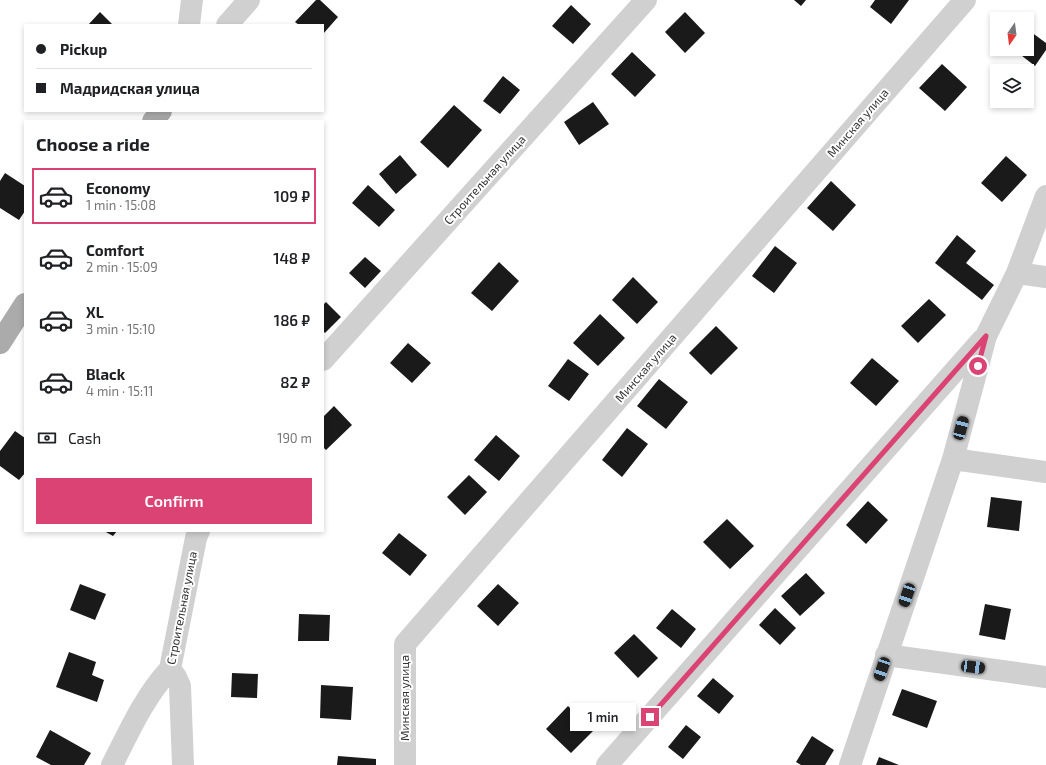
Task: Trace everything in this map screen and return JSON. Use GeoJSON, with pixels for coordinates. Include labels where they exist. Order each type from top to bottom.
{"type":"FeatureCollection","features":[{"type":"Feature","properties":{"kind":"main road"},"geometry":{"type":"LineString","coordinates":[[154,120],[160,112]]}},
{"type":"Feature","properties":{"kind":"main road"},"geometry":{"type":"LineString","coordinates":[[0,343],[24,306]]}},
{"type":"Feature","properties":{"kind":"street"},"geometry":{"type":"LineString","coordinates":[[189,24],[192,0]]}},
{"type":"Feature","properties":{"kind":"street"},"geometry":{"type":"LineString","coordinates":[[228,24],[249,0]]}},
{"type":"Feature","properties":{"kind":"street","name":"Строительная улица"},"geometry":{"type":"LineString","coordinates":[[324,359],[646,0]]}},
{"type":"Feature","properties":{"kind":"street","name":"Минская улица"},"geometry":{"type":"LineString","coordinates":[[405,765],[405,644],[965,0]]}},
{"type":"Feature","properties":{"kind":"street"},"geometry":{"type":"LineString","coordinates":[[850,765],[953,458],[986,336],[1017,273],[1046,196]]}},
{"type":"Feature","properties":{"kind":"street"},"geometry":{"type":"LineString","coordinates":[[1017,273],[1046,277]]}},
{"type":"Feature","properties":{"kind":"street"},"geometry":{"type":"LineString","coordinates":[[607,765],[986,336]]}},
{"type":"Feature","properties":{"kind":"street"},"geometry":{"type":"LineString","coordinates":[[953,458],[1046,472]]}},
{"type":"Feature","properties":{"kind":"street","name":"Строительная улица"},"geometry":{"type":"LineString","coordinates":[[112,765],[137,715],[158,682],[170,669],[196,538],[199,532]]}},
{"type":"Feature","properties":{"kind":"street"},"geometry":{"type":"LineString","coordinates":[[886,655],[1046,676]]}},
{"type":"Feature","properties":{"kind":"street"},"geometry":{"type":"LineString","coordinates":[[170,669],[180,686],[183,765]]}},
{"type":"Feature","properties":{"kind":"building"},"geometry":{"type":"Polygon","coordinates":[[[316,0],[320,0],[338,17],[324,33],[324,24],[298,24],[295,22],[316,0]]]}},
{"type":"Feature","properties":{"kind":"building"},"geometry":{"type":"Polygon","coordinates":[[[794,0],[806,0],[801,6],[794,0]]]}},
{"type":"Feature","properties":{"kind":"building"},"geometry":{"type":"Polygon","coordinates":[[[875,0],[909,0],[891,24],[870,7],[875,0]]]}},
{"type":"Feature","properties":{"kind":"building"},"geometry":{"type":"Polygon","coordinates":[[[571,5],[591,24],[573,44],[552,26],[571,5]]]}},
{"type":"Feature","properties":{"kind":"building"},"geometry":{"type":"Polygon","coordinates":[[[100,12],[112,24],[89,24],[100,12]]]}},
{"type":"Feature","properties":{"kind":"building"},"geometry":{"type":"Polygon","coordinates":[[[685,12],[705,33],[685,53],[665,32],[685,12]]]}},
{"type":"Feature","properties":{"kind":"building"},"geometry":{"type":"Polygon","coordinates":[[[1034,34],[1046,43],[1046,50],[1035,66],[1022,56],[1034,56],[1034,34]]]}},
{"type":"Feature","properties":{"kind":"building"},"geometry":{"type":"Polygon","coordinates":[[[632,52],[656,75],[635,97],[611,74],[632,52]]]}},
{"type":"Feature","properties":{"kind":"building"},"geometry":{"type":"Polygon","coordinates":[[[942,64],[967,87],[945,111],[919,88],[942,64]]]}},
{"type":"Feature","properties":{"kind":"building"},"geometry":{"type":"Polygon","coordinates":[[[503,76],[520,90],[500,114],[483,101],[503,76]]]}},
{"type":"Feature","properties":{"kind":"building"},"geometry":{"type":"Polygon","coordinates":[[[593,102],[609,124],[579,145],[564,122],[593,102]]]}},
{"type":"Feature","properties":{"kind":"building"},"geometry":{"type":"Polygon","coordinates":[[[454,105],[482,130],[448,168],[420,142],[454,105]]]}},
{"type":"Feature","properties":{"kind":"building"},"geometry":{"type":"Polygon","coordinates":[[[400,155],[417,175],[396,194],[379,174],[400,155]]]}},
{"type":"Feature","properties":{"kind":"building"},"geometry":{"type":"Polygon","coordinates":[[[1006,156],[1027,175],[1002,202],[981,183],[1006,156]]]}},
{"type":"Feature","properties":{"kind":"building"},"geometry":{"type":"Polygon","coordinates":[[[5,173],[24,185],[24,212],[19,220],[0,208],[0,181],[5,173]]]}},
{"type":"Feature","properties":{"kind":"building"},"geometry":{"type":"Polygon","coordinates":[[[831,181],[856,205],[833,231],[807,208],[831,181]]]}},
{"type":"Feature","properties":{"kind":"building"},"geometry":{"type":"Polygon","coordinates":[[[368,185],[395,210],[379,227],[352,203],[368,185]]]}},
{"type":"Feature","properties":{"kind":"building"},"geometry":{"type":"Polygon","coordinates":[[[957,235],[976,251],[966,263],[994,285],[982,300],[935,263],[957,235]]]}},
{"type":"Feature","properties":{"kind":"building"},"geometry":{"type":"Polygon","coordinates":[[[775,246],[797,263],[774,293],[752,276],[775,246]]]}},
{"type":"Feature","properties":{"kind":"building"},"geometry":{"type":"Polygon","coordinates":[[[365,257],[381,271],[365,288],[349,273],[365,257]]]}},
{"type":"Feature","properties":{"kind":"building"},"geometry":{"type":"Polygon","coordinates":[[[499,262],[519,281],[492,311],[471,293],[499,262]]]}},
{"type":"Feature","properties":{"kind":"building"},"geometry":{"type":"Polygon","coordinates":[[[633,277],[658,302],[637,324],[612,300],[633,277]]]}},
{"type":"Feature","properties":{"kind":"building"},"geometry":{"type":"Polygon","coordinates":[[[929,299],[946,315],[918,343],[901,326],[929,299]]]}},
{"type":"Feature","properties":{"kind":"building"},"geometry":{"type":"Polygon","coordinates":[[[326,302],[341,317],[325,333],[324,332],[324,304],[326,302]]]}},
{"type":"Feature","properties":{"kind":"building"},"geometry":{"type":"Polygon","coordinates":[[[600,314],[625,338],[598,366],[573,343],[600,314]]]}},
{"type":"Feature","properties":{"kind":"building"},"geometry":{"type":"Polygon","coordinates":[[[716,326],[738,348],[711,375],[689,353],[716,326]]]}},
{"type":"Feature","properties":{"kind":"building"},"geometry":{"type":"Polygon","coordinates":[[[408,343],[431,363],[412,383],[390,363],[408,343]]]}},
{"type":"Feature","properties":{"kind":"building"},"geometry":{"type":"Polygon","coordinates":[[[872,358],[899,381],[876,406],[850,383],[872,358]]]}},
{"type":"Feature","properties":{"kind":"building"},"geometry":{"type":"Polygon","coordinates":[[[568,359],[589,374],[569,401],[548,386],[568,359]]]}},
{"type":"Feature","properties":{"kind":"building"},"geometry":{"type":"Polygon","coordinates":[[[659,379],[688,402],[666,429],[637,406],[659,379]]]}},
{"type":"Feature","properties":{"kind":"building"},"geometry":{"type":"Polygon","coordinates":[[[334,406],[352,425],[326,450],[324,448],[324,416],[334,406]]]}},
{"type":"Feature","properties":{"kind":"building"},"geometry":{"type":"Polygon","coordinates":[[[627,428],[648,444],[622,477],[602,460],[627,428]]]}},
{"type":"Feature","properties":{"kind":"building"},"geometry":{"type":"Polygon","coordinates":[[[15,431],[24,437],[24,474],[19,480],[0,466],[0,451],[15,431]]]}},
{"type":"Feature","properties":{"kind":"building"},"geometry":{"type":"Polygon","coordinates":[[[496,435],[520,456],[499,481],[474,460],[496,435]]]}},
{"type":"Feature","properties":{"kind":"building"},"geometry":{"type":"Polygon","coordinates":[[[469,475],[487,492],[465,515],[447,497],[469,475]]]}},
{"type":"Feature","properties":{"kind":"building"},"geometry":{"type":"Polygon","coordinates":[[[991,497],[1022,501],[1019,531],[987,527],[991,497]]]}},
{"type":"Feature","properties":{"kind":"building"},"geometry":{"type":"Polygon","coordinates":[[[868,501],[888,520],[866,544],[846,525],[868,501]]]}},
{"type":"Feature","properties":{"kind":"building"},"geometry":{"type":"Polygon","coordinates":[[[727,519],[754,546],[730,569],[703,542],[727,519]]]}},
{"type":"Feature","properties":{"kind":"building"},"geometry":{"type":"Polygon","coordinates":[[[106,532],[116,532],[113,536],[106,532]]]}},
{"type":"Feature","properties":{"kind":"building"},"geometry":{"type":"Polygon","coordinates":[[[399,533],[427,555],[410,576],[382,553],[399,533]]]}},
{"type":"Feature","properties":{"kind":"building"},"geometry":{"type":"Polygon","coordinates":[[[806,573],[825,593],[800,616],[781,596],[806,573]]]}},
{"type":"Feature","properties":{"kind":"building"},"geometry":{"type":"Polygon","coordinates":[[[80,584],[106,594],[95,620],[70,610],[80,584]]]}},
{"type":"Feature","properties":{"kind":"building"},"geometry":{"type":"Polygon","coordinates":[[[498,584],[519,603],[498,626],[477,606],[498,584]]]}},
{"type":"Feature","properties":{"kind":"building"},"geometry":{"type":"Polygon","coordinates":[[[985,604],[1011,609],[1005,640],[979,635],[985,604]]]}},
{"type":"Feature","properties":{"kind":"building"},"geometry":{"type":"Polygon","coordinates":[[[775,608],[796,628],[780,645],[759,625],[775,608]]]}},
{"type":"Feature","properties":{"kind":"building"},"geometry":{"type":"Polygon","coordinates":[[[672,609],[696,629],[681,648],[656,628],[672,609]]]}},
{"type":"Feature","properties":{"kind":"building"},"geometry":{"type":"Polygon","coordinates":[[[299,614],[330,615],[329,641],[298,641],[299,614]]]}},
{"type":"Feature","properties":{"kind":"building"},"geometry":{"type":"Polygon","coordinates":[[[634,634],[658,658],[638,678],[614,653],[634,634]]]}},
{"type":"Feature","properties":{"kind":"building"},"geometry":{"type":"Polygon","coordinates":[[[69,652],[96,662],[92,675],[104,680],[97,702],[56,687],[69,652]]]}},
{"type":"Feature","properties":{"kind":"building"},"geometry":{"type":"Polygon","coordinates":[[[232,673],[258,674],[257,698],[231,697],[232,673]]]}},
{"type":"Feature","properties":{"kind":"building"},"geometry":{"type":"Polygon","coordinates":[[[713,678],[734,696],[719,714],[697,696],[713,678]]]}},
{"type":"Feature","properties":{"kind":"building"},"geometry":{"type":"Polygon","coordinates":[[[321,685],[353,687],[351,720],[320,718],[321,685]]]}},
{"type":"Feature","properties":{"kind":"building"},"geometry":{"type":"Polygon","coordinates":[[[902,689],[937,701],[927,728],[892,715],[902,689]]]}},
{"type":"Feature","properties":{"kind":"building"},"geometry":{"type":"Polygon","coordinates":[[[568,706],[593,731],[571,753],[546,729],[568,706]]]}},
{"type":"Feature","properties":{"kind":"building"},"geometry":{"type":"Polygon","coordinates":[[[686,725],[701,737],[683,759],[668,747],[686,725]]]}},
{"type":"Feature","properties":{"kind":"building"},"geometry":{"type":"Polygon","coordinates":[[[50,730],[91,753],[84,765],[51,765],[36,757],[50,730]]]}},
{"type":"Feature","properties":{"kind":"building"},"geometry":{"type":"Polygon","coordinates":[[[812,736],[834,750],[825,765],[801,765],[796,762],[812,736]]]}},
{"type":"Feature","properties":{"kind":"building"},"geometry":{"type":"Polygon","coordinates":[[[338,756],[376,759],[376,765],[337,765],[338,756]]]}},
{"type":"Feature","properties":{"kind":"building"},"geometry":{"type":"Polygon","coordinates":[[[879,757],[899,765],[876,765],[879,757]]]}},
{"type":"Feature","properties":{"kind":"route"},"geometry":{"type":"LineString","coordinates":[[650,717],[986,336],[978,366]]}}]}
